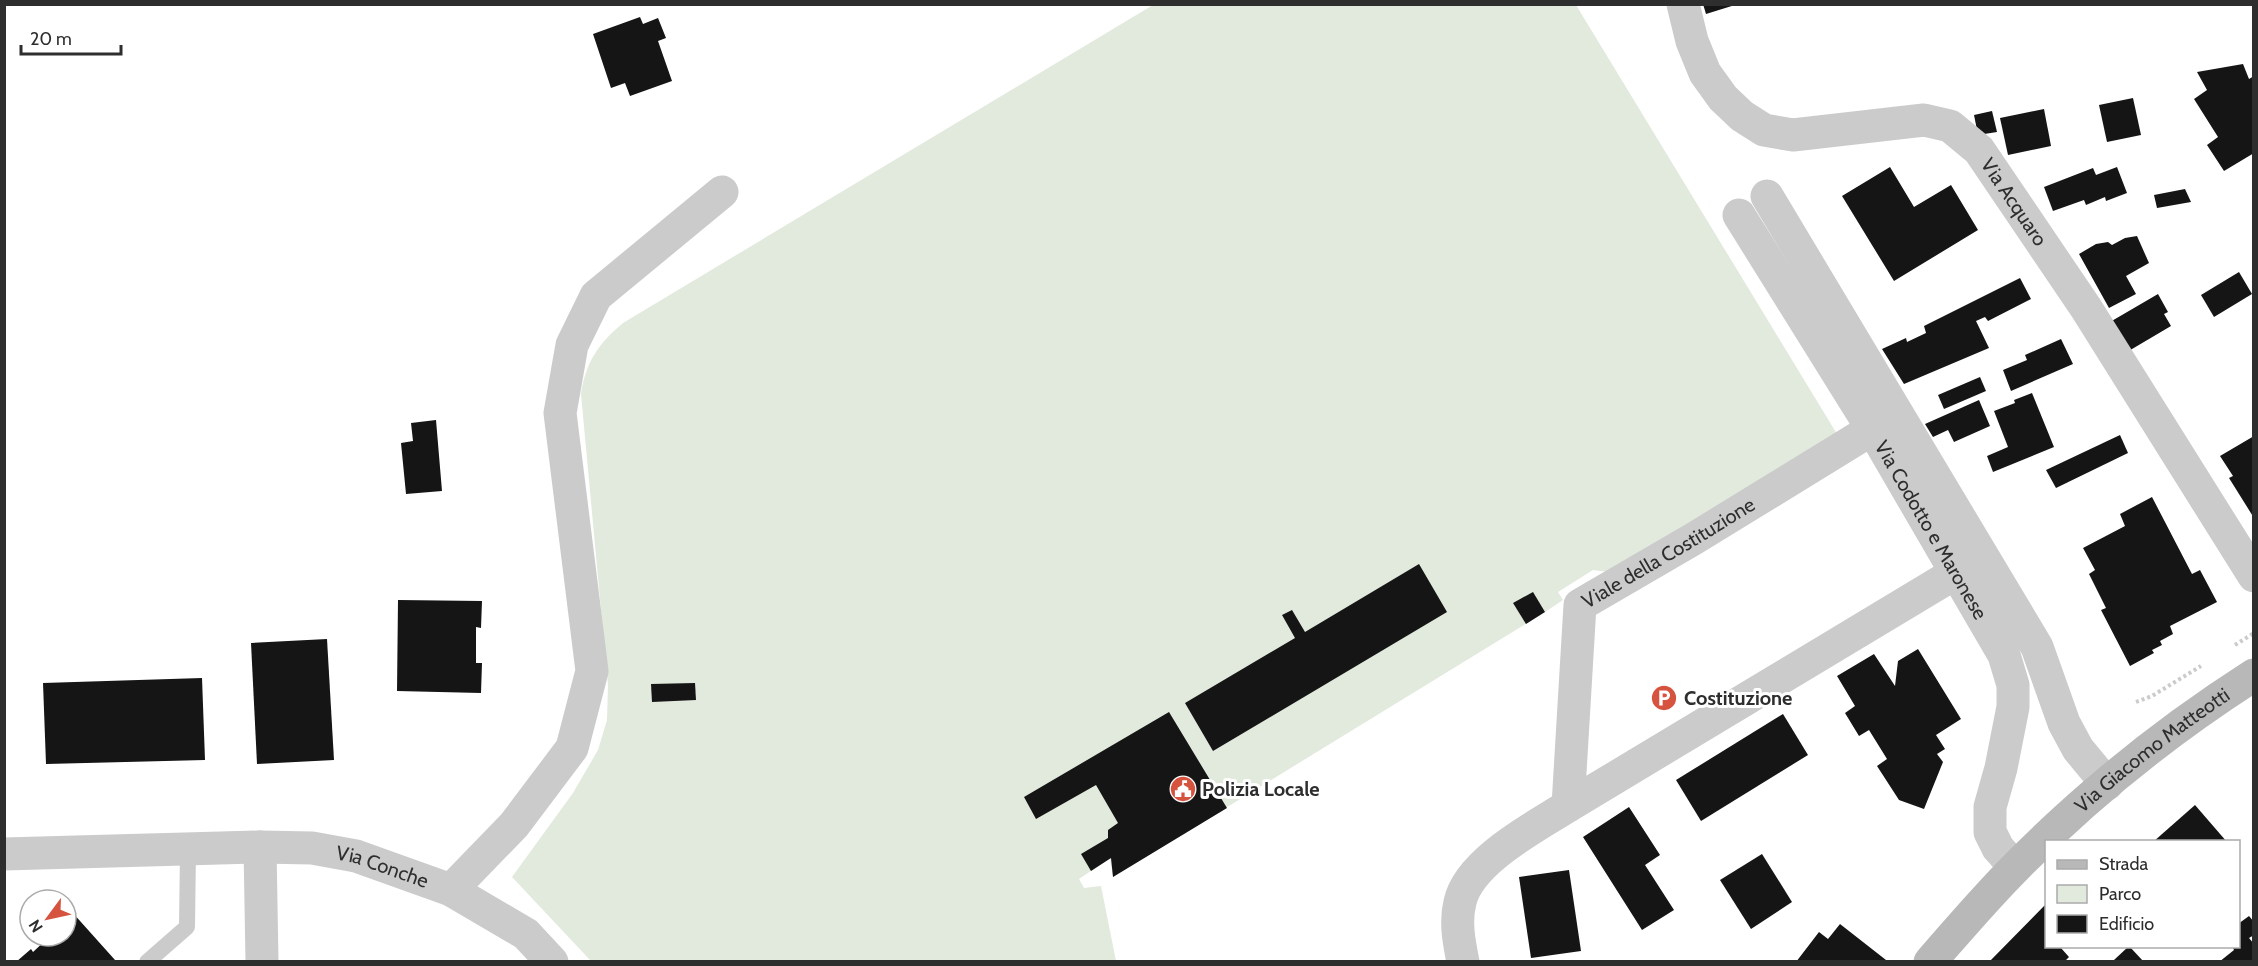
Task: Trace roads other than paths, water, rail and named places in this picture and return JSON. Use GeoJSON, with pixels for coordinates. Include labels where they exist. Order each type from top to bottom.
{"type":"FeatureCollection","features":[{"type":"Feature","properties":{"kind":"main road","name":"Via Giacomo Matteotti"},"geometry":{"type":"LineString","coordinates":[[1930,962],[2016,867],[2071,814],[2175,729],[2253,675]]}},
{"type":"Feature","properties":{"kind":"street","name":"Via Acquaro"},"geometry":{"type":"LineString","coordinates":[[1683,4],[1692,41],[1706,73],[1723,98],[1742,116],[1764,130],[1793,135],[1924,120],[1950,126],[1979,150],[2086,308],[2253,576]]}},
{"type":"Feature","properties":{"kind":"street"},"geometry":{"type":"LineString","coordinates":[[451,890],[514,825],[572,748],[592,671],[560,413],[572,345],[596,296],[722,192]]}},
{"type":"Feature","properties":{"kind":"street","name":"Via Codotto e Maronese"},"geometry":{"type":"LineString","coordinates":[[1767,196],[1823,318],[1969,565],[2004,655],[2013,685],[2013,707],[2001,768],[1990,807],[1990,832],[1998,848],[2016,867]]}},
{"type":"Feature","properties":{"kind":"street","name":"Via Codotto e Maronese"},"geometry":{"type":"LineString","coordinates":[[1740,215],[1823,318]]}},
{"type":"Feature","properties":{"kind":"street","name":"Viale della Costituzione"},"geometry":{"type":"LineString","coordinates":[[1568,806],[1580,605],[1885,422]]}},
{"type":"Feature","properties":{"kind":"street"},"geometry":{"type":"LineString","coordinates":[[1463,962],[1458,931],[1460,901],[1475,873],[1504,847],[1568,806],[1969,565]]}},
{"type":"Feature","properties":{"kind":"street","name":"Via Codotto e Maronese"},"geometry":{"type":"LineString","coordinates":[[1969,565],[2037,647],[2053,696],[2074,741],[2107,784]]}},
{"type":"Feature","properties":{"kind":"street"},"geometry":{"type":"LineString","coordinates":[[260,847],[262,962]]}},
{"type":"Feature","properties":{"kind":"street","name":"Via Conche"},"geometry":{"type":"LineString","coordinates":[[4,854],[260,847],[312,848],[356,856],[451,890],[526,934],[552,962]]}},
{"type":"Feature","properties":{"kind":"lane"},"geometry":{"type":"LineString","coordinates":[[147,962],[187,927],[188,849]]}},
{"type":"Feature","properties":{"kind":"place","name":"Costituzione"},"geometry":{"type":"Point","coordinates":[1664,698]}},
{"type":"Feature","properties":{"kind":"place","name":"Polizia Locale"},"geometry":{"type":"Point","coordinates":[1183,789]}}]}
